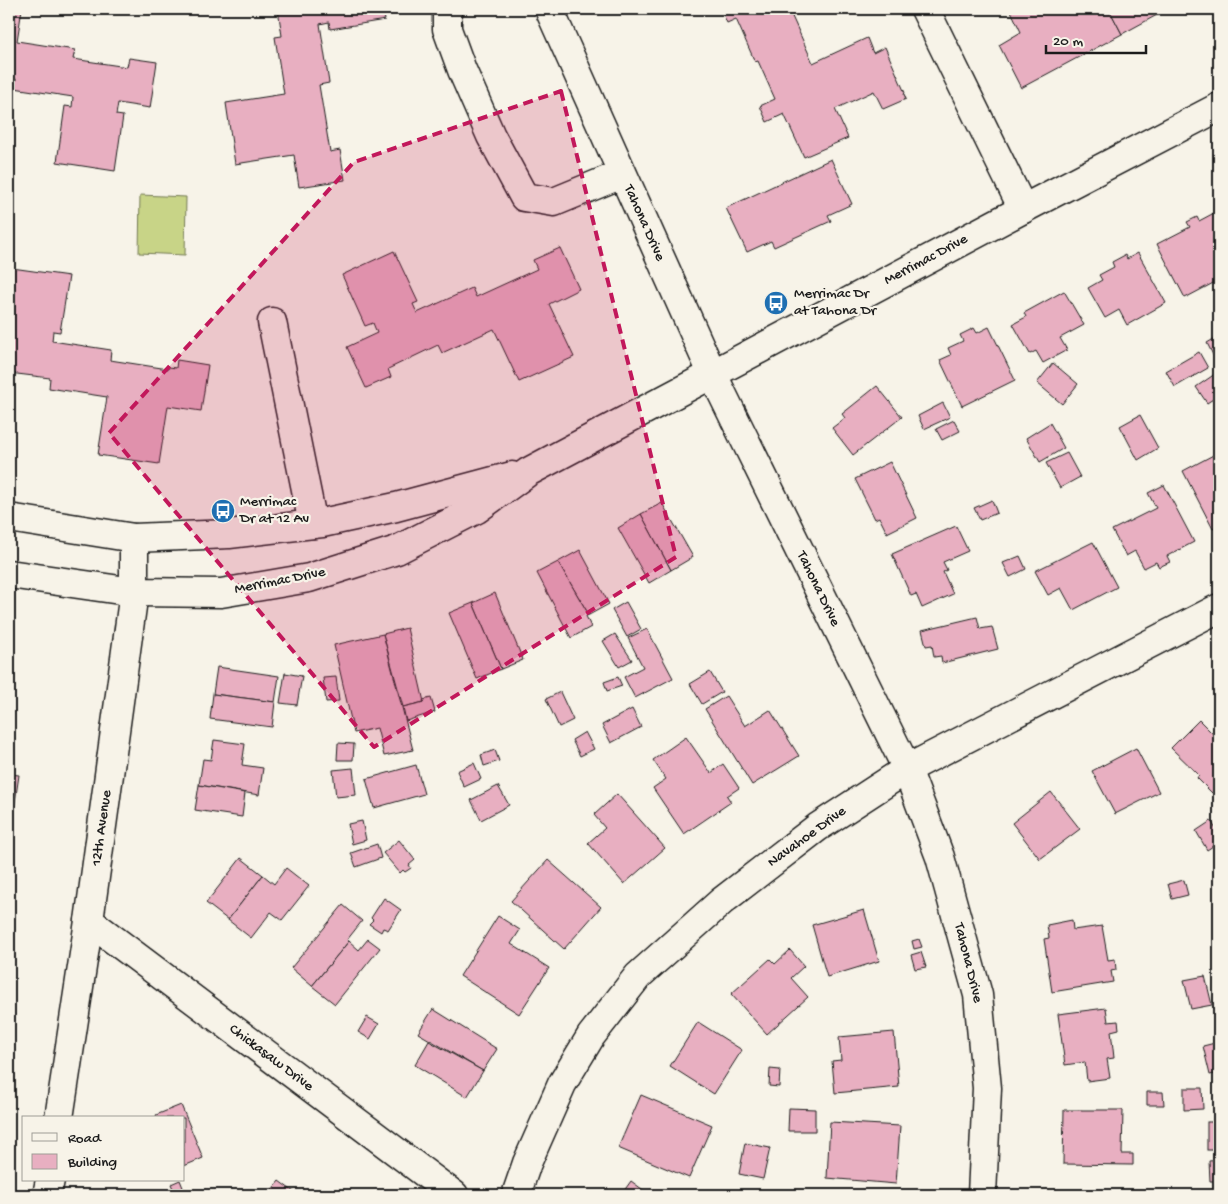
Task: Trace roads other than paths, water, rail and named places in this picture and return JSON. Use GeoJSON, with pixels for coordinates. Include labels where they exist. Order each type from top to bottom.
{"type":"FeatureCollection","features":[{"type":"Feature","properties":{"kind":"street"},"geometry":{"type":"LineString","coordinates":[[447,9],[447,29],[457,56],[491,136],[524,196],[554,202],[622,174]]}},
{"type":"Feature","properties":{"kind":"street","name":"Tahona Drive"},"geometry":{"type":"LineString","coordinates":[[549,9],[712,373],[907,769],[940,857],[978,995],[988,1088],[982,1195]]}},
{"type":"Feature","properties":{"kind":"street"},"geometry":{"type":"LineString","coordinates":[[925,9],[1023,209]]}},
{"type":"Feature","properties":{"kind":"street","name":"Merrimac Drive"},"geometry":{"type":"LineString","coordinates":[[9,574],[134,592],[221,593],[309,578],[397,550],[477,509],[528,472],[712,373],[1219,107]]}},
{"type":"Feature","properties":{"kind":"street"},"geometry":{"type":"LineString","coordinates":[[272,322],[313,524]]}},
{"type":"Feature","properties":{"kind":"street","name":"Merrimac Drive"},"geometry":{"type":"LineString","coordinates":[[9,518],[134,538],[229,534],[313,524],[396,507],[528,472]]}},
{"type":"Feature","properties":{"kind":"street","name":"12th Avenue"},"geometry":{"type":"LineString","coordinates":[[59,1116],[89,921],[134,592],[134,538]]}},
{"type":"Feature","properties":{"kind":"street","name":"Navahoe Drive"},"geometry":{"type":"LineString","coordinates":[[516,1195],[527,1163],[562,1084],[591,1036],[638,976],[730,895],[818,827],[907,769],[1219,608]]}},
{"type":"Feature","properties":{"kind":"street","name":"Chickasaw Drive"},"geometry":{"type":"LineString","coordinates":[[89,921],[454,1195]]}},
{"type":"Feature","properties":{"kind":"street"},"geometry":{"type":"LineString","coordinates":[[47,1195],[50,1182]]}},
{"type":"Feature","properties":{"kind":"place","name":"Merrimac Dr at Tahona Dr"},"geometry":{"type":"Point","coordinates":[776,303]}},
{"type":"Feature","properties":{"kind":"place","name":"Merrimac Dr at 12 Av"},"geometry":{"type":"Point","coordinates":[223,511]}}]}
